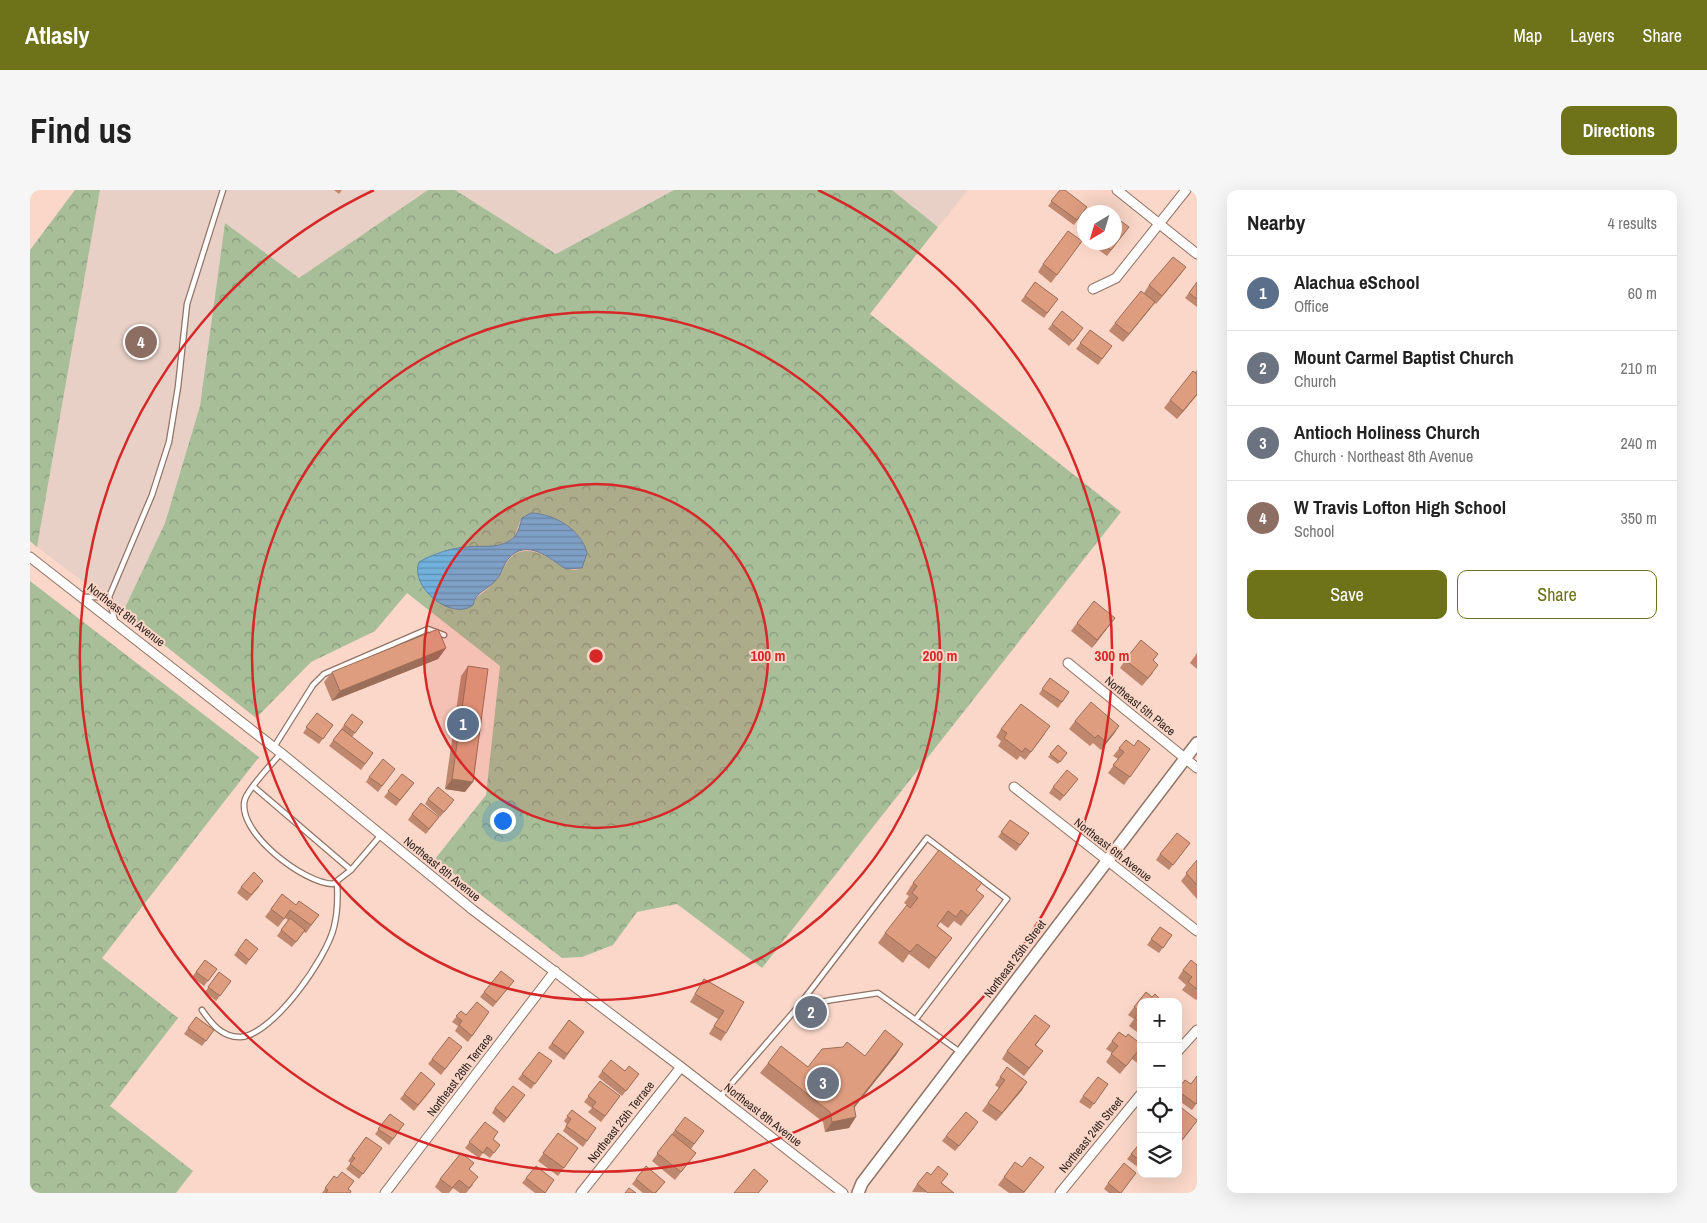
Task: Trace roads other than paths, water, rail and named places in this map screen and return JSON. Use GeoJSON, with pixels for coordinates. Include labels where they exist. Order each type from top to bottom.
{"type":"FeatureCollection","features":[{"type":"Feature","properties":{"kind":"street"},"geometry":{"type":"LineString","coordinates":[[1117,190],[1197,254]]}},
{"type":"Feature","properties":{"kind":"street"},"geometry":{"type":"LineString","coordinates":[[1093,289],[1116,278],[1186,190]]}},
{"type":"Feature","properties":{"kind":"street","name":"Northeast 8th Avenue"},"geometry":{"type":"LineString","coordinates":[[30,557],[115,621],[277,750],[473,910],[681,1066],[843,1193]]}},
{"type":"Feature","properties":{"kind":"street","name":"Northeast 5th Place"},"geometry":{"type":"LineString","coordinates":[[1068,663],[1197,768]]}},
{"type":"Feature","properties":{"kind":"street","name":"Northeast 25th Street"},"geometry":{"type":"LineString","coordinates":[[858,1193],[862,1183],[1197,743]]}},
{"type":"Feature","properties":{"kind":"street","name":"Northeast 6th Avenue"},"geometry":{"type":"LineString","coordinates":[[1014,788],[1106,862],[1197,931]]}},
{"type":"Feature","properties":{"kind":"street","name":"Northeast 26th Terrace"},"geometry":{"type":"LineString","coordinates":[[385,1193],[555,971]]}},
{"type":"Feature","properties":{"kind":"street"},"geometry":{"type":"LineString","coordinates":[[1182,1047],[1197,1030]]}},
{"type":"Feature","properties":{"kind":"street","name":"Northeast 25th Terrace"},"geometry":{"type":"LineString","coordinates":[[581,1193],[681,1066]]}},
{"type":"Feature","properties":{"kind":"street","name":"Northeast 24th Street"},"geometry":{"type":"LineString","coordinates":[[1060,1193],[1137,1099]]}},
{"type":"Feature","properties":{"kind":"lane"},"geometry":{"type":"LineString","coordinates":[[115,621],[109,597],[148,503],[169,442],[178,387],[187,304],[223,190]]}},
{"type":"Feature","properties":{"kind":"lane"},"geometry":{"type":"LineString","coordinates":[[83,596],[109,597]]}},
{"type":"Feature","properties":{"kind":"lane"},"geometry":{"type":"LineString","coordinates":[[380,835],[351,870],[337,882],[325,884],[310,879],[267,846],[246,817],[246,799],[277,750],[313,685],[324,674],[428,629],[444,635]]}},
{"type":"Feature","properties":{"kind":"lane"},"geometry":{"type":"LineString","coordinates":[[254,787],[351,870]]}},
{"type":"Feature","properties":{"kind":"lane"},"geometry":{"type":"LineString","coordinates":[[720,1097],[797,1008],[927,838],[1007,899],[916,1018]]}},
{"type":"Feature","properties":{"kind":"lane"},"geometry":{"type":"LineString","coordinates":[[202,1010],[212,1025],[227,1035],[241,1037],[261,1028],[282,1009],[311,974],[334,929],[339,904],[337,882]]}},
{"type":"Feature","properties":{"kind":"lane"},"geometry":{"type":"LineString","coordinates":[[797,1008],[831,1000],[878,993],[916,1018],[961,1052]]}},
{"type":"Feature","properties":{"kind":"water"},"geometry":{"type":"Polygon","coordinates":[[[531,513],[549,516],[573,530],[584,544],[587,553],[582,568],[566,569],[538,552],[523,550],[515,553],[508,559],[496,580],[476,597],[473,605],[464,609],[454,609],[444,605],[426,591],[420,581],[419,562],[436,554],[454,549],[492,546],[504,543],[515,536],[522,518],[531,513]]]}},
{"type":"Feature","properties":{"kind":"place","name":"W Travis Lofton High School"},"geometry":{"type":"Point","coordinates":[141,342]}},
{"type":"Feature","properties":{"kind":"place","name":"Alachua eSchool"},"geometry":{"type":"Point","coordinates":[463,724]}},
{"type":"Feature","properties":{"kind":"place","name":"Mount Carmel Baptist Church"},"geometry":{"type":"Point","coordinates":[811,1012]}},
{"type":"Feature","properties":{"kind":"place","name":"Antioch Holiness Church"},"geometry":{"type":"Point","coordinates":[823,1083]}}]}
